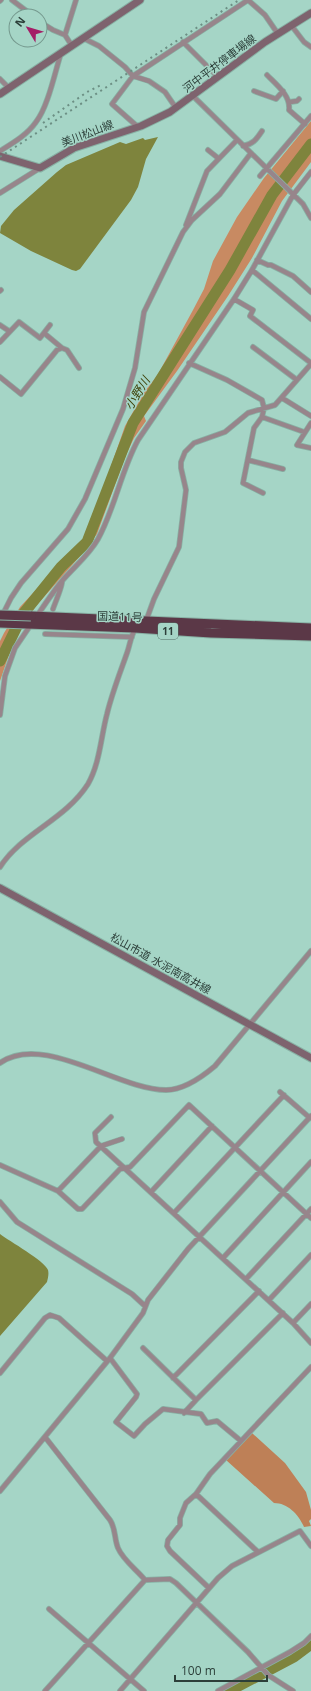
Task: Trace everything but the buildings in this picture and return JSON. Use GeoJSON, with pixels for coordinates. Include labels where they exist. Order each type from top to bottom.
{"type":"FeatureCollection","features":[{"type":"Feature","properties":{"kind":"highway","name":"国道11号"},"geometry":{"type":"LineString","coordinates":[[0,614],[31,620],[133,633],[211,633],[311,636]]}},
{"type":"Feature","properties":{"kind":"highway","name":"国道11号"},"geometry":{"type":"LineString","coordinates":[[0,623],[31,620],[146,620],[311,628]]}},
{"type":"Feature","properties":{"kind":"main road"},"geometry":{"type":"LineString","coordinates":[[0,94],[140,0]]}},
{"type":"Feature","properties":{"kind":"main road","name":"河中平井停車場線"},"geometry":{"type":"LineString","coordinates":[[138,127],[176,108],[278,34],[311,13]]}},
{"type":"Feature","properties":{"kind":"main road","name":"美川松山線"},"geometry":{"type":"LineString","coordinates":[[40,168],[74,148],[138,127]]}},
{"type":"Feature","properties":{"kind":"main road"},"geometry":{"type":"LineString","coordinates":[[0,156],[40,168]]}},
{"type":"Feature","properties":{"kind":"main road","name":"松山市道 水泥南高井線"},"geometry":{"type":"LineString","coordinates":[[0,888],[311,1058]]}},
{"type":"Feature","properties":{"kind":"street"},"geometry":{"type":"LineString","coordinates":[[12,0],[22,8]]}},
{"type":"Feature","properties":{"kind":"street"},"geometry":{"type":"LineString","coordinates":[[65,35],[76,0]]}},
{"type":"Feature","properties":{"kind":"street"},"geometry":{"type":"LineString","coordinates":[[138,127],[112,104],[133,76],[183,42],[248,0],[265,15],[278,34]]}},
{"type":"Feature","properties":{"kind":"street"},"geometry":{"type":"LineString","coordinates":[[292,25],[304,42],[311,47]]}},
{"type":"Feature","properties":{"kind":"street"},"geometry":{"type":"LineString","coordinates":[[48,27],[65,35],[72,46]]}},
{"type":"Feature","properties":{"kind":"street"},"geometry":{"type":"LineString","coordinates":[[83,38],[99,46],[125,67],[133,76],[149,81],[165,92],[176,108]]}},
{"type":"Feature","properties":{"kind":"street"},"geometry":{"type":"LineString","coordinates":[[183,42],[218,77]]}},
{"type":"Feature","properties":{"kind":"street"},"geometry":{"type":"LineString","coordinates":[[0,151],[18,139],[36,122],[45,103],[61,52]]}},
{"type":"Feature","properties":{"kind":"street"},"geometry":{"type":"LineString","coordinates":[[267,75],[283,91],[290,102],[289,110],[305,124]]}},
{"type":"Feature","properties":{"kind":"street"},"geometry":{"type":"LineString","coordinates":[[0,79],[9,88]]}},
{"type":"Feature","properties":{"kind":"street"},"geometry":{"type":"LineString","coordinates":[[254,91],[276,98],[283,91]]}},
{"type":"Feature","properties":{"kind":"street"},"geometry":{"type":"LineString","coordinates":[[193,96],[303,204],[311,218]]}},
{"type":"Feature","properties":{"kind":"street"},"geometry":{"type":"LineString","coordinates":[[290,102],[297,101],[299,99]]}},
{"type":"Feature","properties":{"kind":"street"},"geometry":{"type":"LineString","coordinates":[[260,176],[267,170],[311,116]]}},
{"type":"Feature","properties":{"kind":"street"},"geometry":{"type":"LineString","coordinates":[[243,146],[255,141],[262,131]]}},
{"type":"Feature","properties":{"kind":"street"},"geometry":{"type":"LineString","coordinates":[[0,620],[11,598],[21,583],[68,529],[84,499],[123,409],[135,368],[144,312],[183,232],[207,171],[237,140]]}},
{"type":"Feature","properties":{"kind":"street"},"geometry":{"type":"LineString","coordinates":[[208,150],[218,158]]}},
{"type":"Feature","properties":{"kind":"street"},"geometry":{"type":"LineString","coordinates":[[183,232],[192,220],[220,194],[251,154]]}},
{"type":"Feature","properties":{"kind":"street"},"geometry":{"type":"LineString","coordinates":[[0,193],[40,168]]}},
{"type":"Feature","properties":{"kind":"street"},"geometry":{"type":"LineString","coordinates":[[0,715],[5,676],[15,648],[31,620],[98,540],[131,451],[189,363],[234,299],[252,270],[292,194],[311,172]]}},
{"type":"Feature","properties":{"kind":"street"},"geometry":{"type":"LineString","coordinates":[[257,260],[293,276],[311,292]]}},
{"type":"Feature","properties":{"kind":"street"},"geometry":{"type":"LineString","coordinates":[[252,270],[311,318]]}},
{"type":"Feature","properties":{"kind":"street"},"geometry":{"type":"LineString","coordinates":[[0,867],[5,859],[23,842],[72,805],[88,783],[97,760],[109,706],[133,633],[146,620],[154,599],[179,547],[186,490],[182,462],[185,452],[194,443],[225,432],[248,413],[256,409],[275,405],[311,363],[250,316],[253,310],[234,299]]}},
{"type":"Feature","properties":{"kind":"street"},"geometry":{"type":"LineString","coordinates":[[0,342],[19,322],[40,338],[50,325]]}},
{"type":"Feature","properties":{"kind":"street"},"geometry":{"type":"LineString","coordinates":[[0,325],[9,331]]}},
{"type":"Feature","properties":{"kind":"street"},"geometry":{"type":"LineString","coordinates":[[44,333],[62,348],[67,350],[79,368]]}},
{"type":"Feature","properties":{"kind":"street"},"geometry":{"type":"LineString","coordinates":[[253,347],[297,380]]}},
{"type":"Feature","properties":{"kind":"street"},"geometry":{"type":"LineString","coordinates":[[0,377],[21,394],[57,350],[62,348]]}},
{"type":"Feature","properties":{"kind":"street"},"geometry":{"type":"LineString","coordinates":[[189,363],[227,380],[262,400],[264,408],[262,417],[254,428],[243,483],[263,493]]}},
{"type":"Feature","properties":{"kind":"street"},"geometry":{"type":"LineString","coordinates":[[282,398],[311,416]]}},
{"type":"Feature","properties":{"kind":"street"},"geometry":{"type":"LineString","coordinates":[[262,417],[304,432]]}},
{"type":"Feature","properties":{"kind":"street"},"geometry":{"type":"LineString","coordinates":[[311,423],[297,445],[311,448]]}},
{"type":"Feature","properties":{"kind":"street"},"geometry":{"type":"LineString","coordinates":[[248,460],[283,469]]}},
{"type":"Feature","properties":{"kind":"street"},"geometry":{"type":"LineString","coordinates":[[53,609],[62,582]]}},
{"type":"Feature","properties":{"kind":"street"},"geometry":{"type":"LineString","coordinates":[[45,634],[133,633]]}},
{"type":"Feature","properties":{"kind":"street"},"geometry":{"type":"LineString","coordinates":[[0,1063],[7,1058],[27,1053],[47,1055],[142,1086],[167,1090],[199,1079],[215,1066],[311,951]]}},
{"type":"Feature","properties":{"kind":"street"},"geometry":{"type":"LineString","coordinates":[[0,1491],[108,1360],[188,1249],[310,1117],[282,1094],[235,1148],[174,1213]]}},
{"type":"Feature","properties":{"kind":"street"},"geometry":{"type":"LineString","coordinates":[[0,1165],[58,1191],[78,1209],[82,1209],[120,1169],[130,1167],[189,1105],[311,1218]]}},
{"type":"Feature","properties":{"kind":"street"},"geometry":{"type":"LineString","coordinates":[[111,1117],[95,1133],[96,1142],[293,1322],[311,1343]]}},
{"type":"Feature","properties":{"kind":"street"},"geometry":{"type":"LineString","coordinates":[[151,1192],[212,1126]]}},
{"type":"Feature","properties":{"kind":"street"},"geometry":{"type":"LineString","coordinates":[[58,1191],[100,1146],[122,1139]]}},
{"type":"Feature","properties":{"kind":"street"},"geometry":{"type":"LineString","coordinates":[[223,1258],[311,1162]]}},
{"type":"Feature","properties":{"kind":"street"},"geometry":{"type":"LineString","coordinates":[[0,1202],[17,1222],[132,1294],[146,1306]]}},
{"type":"Feature","properties":{"kind":"street"},"geometry":{"type":"LineString","coordinates":[[246,1279],[311,1209]]}},
{"type":"Feature","properties":{"kind":"street"},"geometry":{"type":"LineString","coordinates":[[269,1300],[311,1255]]}},
{"type":"Feature","properties":{"kind":"street"},"geometry":{"type":"LineString","coordinates":[[173,1378],[259,1291]]}},
{"type":"Feature","properties":{"kind":"street"},"geometry":{"type":"LineString","coordinates":[[293,1322],[311,1304]]}},
{"type":"Feature","properties":{"kind":"street"},"geometry":{"type":"LineString","coordinates":[[184,1413],[282,1313]]}},
{"type":"Feature","properties":{"kind":"street"},"geometry":{"type":"LineString","coordinates":[[0,1373],[45,1318],[50,1315],[59,1318],[108,1360],[137,1394],[116,1422],[134,1436],[145,1424],[163,1409],[184,1413],[201,1414],[207,1423],[217,1421],[241,1441]]}},
{"type":"Feature","properties":{"kind":"street"},"geometry":{"type":"LineString","coordinates":[[143,1348],[196,1400]]}},
{"type":"Feature","properties":{"kind":"street"},"geometry":{"type":"LineString","coordinates":[[209,1588],[170,1551],[167,1546],[168,1540],[180,1525],[180,1518],[186,1503],[196,1494],[210,1474],[311,1367]]}},
{"type":"Feature","properties":{"kind":"street"},"geometry":{"type":"LineString","coordinates":[[44,1437],[110,1520],[121,1554],[145,1580]]}},
{"type":"Feature","properties":{"kind":"street"},"geometry":{"type":"LineString","coordinates":[[196,1494],[258,1552]]}},
{"type":"Feature","properties":{"kind":"street"},"geometry":{"type":"LineString","coordinates":[[120,1691],[209,1588],[232,1566],[300,1530],[311,1546]]}},
{"type":"Feature","properties":{"kind":"street"},"geometry":{"type":"LineString","coordinates":[[45,1691],[145,1580],[170,1579],[248,1652],[268,1676],[293,1691]]}},
{"type":"Feature","properties":{"kind":"street"},"geometry":{"type":"LineString","coordinates":[[49,1609],[144,1691]]}},
{"type":"Feature","properties":{"kind":"street"},"geometry":{"type":"LineString","coordinates":[[218,1691],[290,1652],[304,1643],[311,1636]]}},
{"type":"Feature","properties":{"kind":"shaded area"},"geometry":{"type":"Polygon","coordinates":[[[311,121],[311,162],[282,201],[252,258],[228,296],[177,371],[144,416],[146,421],[134,438],[126,455],[97,534],[81,555],[36,606],[16,634],[0,681],[0,641],[4,633],[20,607],[88,534],[125,426],[145,391],[157,376],[193,310],[204,289],[213,261],[237,217],[264,178],[311,121]]]}},
{"type":"Feature","properties":{"kind":"shaded area"},"geometry":{"type":"Polygon","coordinates":[[[158,137],[146,159],[138,187],[131,200],[80,269],[76,271],[72,270],[31,251],[0,233],[1,226],[14,210],[66,165],[120,142],[126,144],[143,138],[145,140],[158,137]]]}},
{"type":"Feature","properties":{"kind":"shaded area"},"geometry":{"type":"Polygon","coordinates":[[[0,1234],[26,1251],[45,1266],[48,1270],[48,1278],[47,1282],[0,1336],[0,1234]]]}},
{"type":"Feature","properties":{"kind":"shaded area"},"geometry":{"type":"Polygon","coordinates":[[[252,1433],[285,1463],[306,1492],[311,1510],[311,1519],[309,1521],[311,1526],[304,1527],[292,1510],[284,1505],[274,1503],[226,1460],[252,1433]]]}},
{"type":"Feature","properties":{"kind":"waterway","name":"小野川"},"geometry":{"type":"LineString","coordinates":[[0,661],[23,614],[61,567],[87,542],[133,423],[230,270],[272,195],[311,144]]}},
{"type":"Feature","properties":{"kind":"waterway"},"geometry":{"type":"LineString","coordinates":[[229,1691],[294,1657],[311,1644]]}},
{"type":"Feature","properties":{"kind":"railway"},"geometry":{"type":"LineString","coordinates":[[0,157],[239,0]]}},
{"type":"Feature","properties":{"kind":"railway"},"geometry":{"type":"LineString","coordinates":[[43,123],[87,92],[101,85]]}}]}
